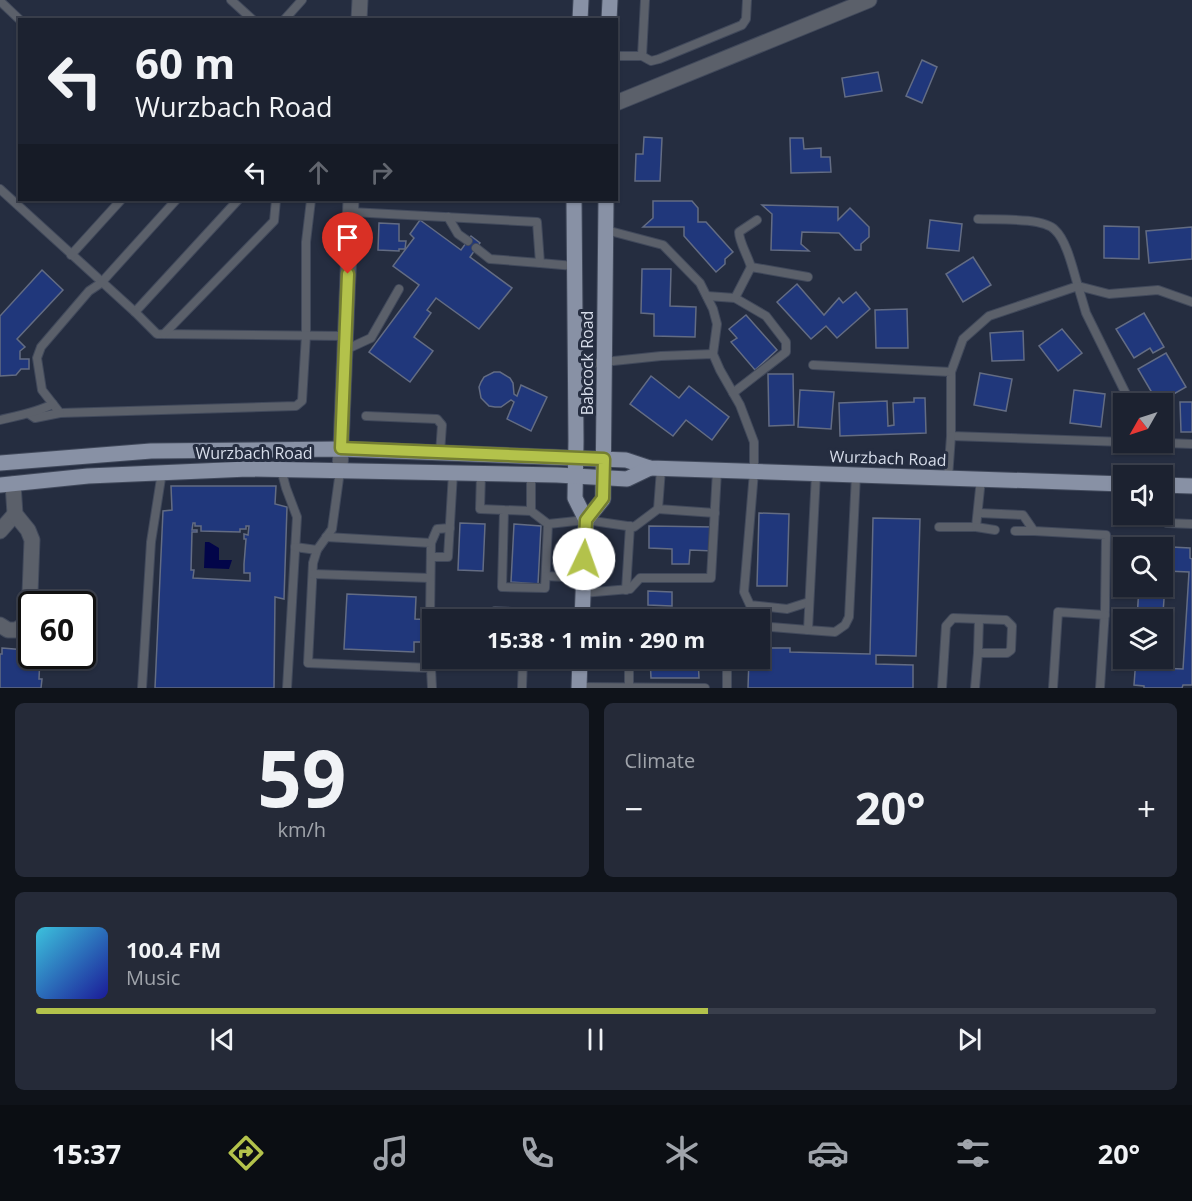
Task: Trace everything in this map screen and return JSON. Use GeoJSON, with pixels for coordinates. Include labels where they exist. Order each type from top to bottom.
{"type":"FeatureCollection","features":[{"type":"Feature","properties":{"kind":"main road"},"geometry":{"type":"LineString","coordinates":[[580,18],[581,0]]}},
{"type":"Feature","properties":{"kind":"main road"},"geometry":{"type":"LineString","coordinates":[[609,18],[610,0]]}},
{"type":"Feature","properties":{"kind":"main road","name":"Babcock Road"},"geometry":{"type":"LineString","coordinates":[[574,201],[575,498],[586,520],[582,609]]}},
{"type":"Feature","properties":{"kind":"main road","name":"Babcock Road"},"geometry":{"type":"LineString","coordinates":[[586,520],[603,498],[606,201]]}},
{"type":"Feature","properties":{"kind":"main road","name":"Wurzbach Road"},"geometry":{"type":"LineString","coordinates":[[0,462],[151,452],[341,448],[626,460],[656,469],[1113,484]]}},
{"type":"Feature","properties":{"kind":"main road","name":"Wurzbach Road"},"geometry":{"type":"LineString","coordinates":[[7,484],[162,472],[281,470],[627,479],[656,469]]}},
{"type":"Feature","properties":{"kind":"main road"},"geometry":{"type":"LineString","coordinates":[[1173,485],[1192,486]]}},
{"type":"Feature","properties":{"kind":"main road"},"geometry":{"type":"LineString","coordinates":[[579,688],[580,669]]}},
{"type":"Feature","properties":{"kind":"street"},"geometry":{"type":"LineString","coordinates":[[359,18],[360,0]]}},
{"type":"Feature","properties":{"kind":"street"},"geometry":{"type":"LineString","coordinates":[[618,101],[869,0]]}},
{"type":"Feature","properties":{"kind":"street"},"geometry":{"type":"LineString","coordinates":[[340,471],[351,206]]}},
{"type":"Feature","properties":{"kind":"street"},"geometry":{"type":"LineString","coordinates":[[0,626],[8,630],[16,630],[23,626],[30,615],[33,540],[15,514],[7,484]]}},
{"type":"Feature","properties":{"kind":"street"},"geometry":{"type":"LineString","coordinates":[[0,531],[15,514]]}},
{"type":"Feature","properties":{"kind":"lane"},"geometry":{"type":"LineString","coordinates":[[231,0],[250,18]]}},
{"type":"Feature","properties":{"kind":"lane"},"geometry":{"type":"LineString","coordinates":[[286,18],[302,0]]}},
{"type":"Feature","properties":{"kind":"lane"},"geometry":{"type":"LineString","coordinates":[[642,56],[645,0]]}},
{"type":"Feature","properties":{"kind":"lane"},"geometry":{"type":"LineString","coordinates":[[618,56],[642,56],[651,61],[659,59],[742,25],[746,19],[747,0]]}},
{"type":"Feature","properties":{"kind":"lane"},"geometry":{"type":"LineString","coordinates":[[0,2],[18,18]]}},
{"type":"Feature","properties":{"kind":"lane"},"geometry":{"type":"LineString","coordinates":[[0,189],[157,334],[306,335],[345,343],[371,338],[399,289]]}},
{"type":"Feature","properties":{"kind":"lane"},"geometry":{"type":"LineString","coordinates":[[71,255],[119,201]]}},
{"type":"Feature","properties":{"kind":"lane"},"geometry":{"type":"LineString","coordinates":[[60,413],[42,390],[37,358],[41,346],[89,291],[101,283],[175,201]]}},
{"type":"Feature","properties":{"kind":"lane"},"geometry":{"type":"LineString","coordinates":[[135,312],[237,201]]}},
{"type":"Feature","properties":{"kind":"lane"},"geometry":{"type":"LineString","coordinates":[[164,334],[274,222],[276,201]]}},
{"type":"Feature","properties":{"kind":"lane"},"geometry":{"type":"LineString","coordinates":[[29,414],[35,418],[60,413],[296,406],[302,401],[306,335],[306,242],[311,201]]}},
{"type":"Feature","properties":{"kind":"lane"},"geometry":{"type":"LineString","coordinates":[[351,206],[448,217],[537,222],[540,262]]}},
{"type":"Feature","properties":{"kind":"lane"},"geometry":{"type":"LineString","coordinates":[[448,217],[458,234],[468,241]]}},
{"type":"Feature","properties":{"kind":"lane"},"geometry":{"type":"LineString","coordinates":[[978,219],[1046,224],[1055,230],[1071,261],[1086,313],[1126,393]]}},
{"type":"Feature","properties":{"kind":"lane"},"geometry":{"type":"LineString","coordinates":[[735,298],[751,267],[746,250],[738,236],[739,232],[757,220]]}},
{"type":"Feature","properties":{"kind":"lane"},"geometry":{"type":"LineString","coordinates":[[606,230],[663,245],[700,283],[713,309],[717,324],[713,354],[740,405],[754,442],[754,472],[744,592],[750,605],[787,609],[809,602]]}},
{"type":"Feature","properties":{"kind":"lane"},"geometry":{"type":"LineString","coordinates":[[476,248],[490,259],[574,266]]}},
{"type":"Feature","properties":{"kind":"lane"},"geometry":{"type":"LineString","coordinates":[[751,267],[808,276]]}},
{"type":"Feature","properties":{"kind":"lane"},"geometry":{"type":"LineString","coordinates":[[948,478],[951,436],[951,372],[963,339],[989,316],[1078,286],[1109,294],[1158,291],[1192,302]]}},
{"type":"Feature","properties":{"kind":"lane"},"geometry":{"type":"LineString","coordinates":[[707,296],[735,298],[766,316],[786,342],[786,352],[733,393]]}},
{"type":"Feature","properties":{"kind":"lane"},"geometry":{"type":"LineString","coordinates":[[575,364],[713,354]]}},
{"type":"Feature","properties":{"kind":"lane"},"geometry":{"type":"LineString","coordinates":[[813,365],[951,372]]}},
{"type":"Feature","properties":{"kind":"lane"},"geometry":{"type":"LineString","coordinates":[[0,420],[29,414],[33,410],[53,404]]}},
{"type":"Feature","properties":{"kind":"lane"},"geometry":{"type":"LineString","coordinates":[[366,416],[437,419],[442,425],[440,453]]}},
{"type":"Feature","properties":{"kind":"lane"},"geometry":{"type":"LineString","coordinates":[[951,436],[1113,442]]}},
{"type":"Feature","properties":{"kind":"lane"},"geometry":{"type":"LineString","coordinates":[[1173,444],[1192,444]]}},
{"type":"Feature","properties":{"kind":"lane"},"geometry":{"type":"LineString","coordinates":[[656,469],[658,509]]}},
{"type":"Feature","properties":{"kind":"lane"},"geometry":{"type":"LineString","coordinates":[[281,470],[297,517],[286,688]]}},
{"type":"Feature","properties":{"kind":"lane"},"geometry":{"type":"LineString","coordinates":[[340,471],[332,529],[317,550],[313,574],[308,663],[422,668]]}},
{"type":"Feature","properties":{"kind":"lane"},"geometry":{"type":"LineString","coordinates":[[543,576],[583,586],[626,590],[630,589],[640,578],[711,578],[717,471]]}},
{"type":"Feature","properties":{"kind":"lane"},"geometry":{"type":"LineString","coordinates":[[142,688],[151,542],[162,472]]}},
{"type":"Feature","properties":{"kind":"lane"},"geometry":{"type":"LineString","coordinates":[[430,557],[448,557],[453,473]]}},
{"type":"Feature","properties":{"kind":"lane"},"geometry":{"type":"LineString","coordinates":[[481,474],[480,509],[531,511]]}},
{"type":"Feature","properties":{"kind":"lane"},"geometry":{"type":"LineString","coordinates":[[808,630],[816,474]]}},
{"type":"Feature","properties":{"kind":"lane"},"geometry":{"type":"LineString","coordinates":[[531,475],[531,511],[546,527]]}},
{"type":"Feature","properties":{"kind":"lane"},"geometry":{"type":"LineString","coordinates":[[770,627],[835,632],[845,625],[849,616],[856,475]]}},
{"type":"Feature","properties":{"kind":"lane"},"geometry":{"type":"LineString","coordinates":[[976,527],[981,479]]}},
{"type":"Feature","properties":{"kind":"lane"},"geometry":{"type":"LineString","coordinates":[[546,527],[586,520],[634,527],[658,509],[715,513]]}},
{"type":"Feature","properties":{"kind":"lane"},"geometry":{"type":"LineString","coordinates":[[504,510],[502,587],[544,588],[543,555],[546,527]]}},
{"type":"Feature","properties":{"kind":"lane"},"geometry":{"type":"LineString","coordinates":[[978,513],[1023,515],[1034,531]]}},
{"type":"Feature","properties":{"kind":"lane"},"geometry":{"type":"LineString","coordinates":[[1173,523],[1192,524]]}},
{"type":"Feature","properties":{"kind":"lane"},"geometry":{"type":"LineString","coordinates":[[626,590],[630,526]]}},
{"type":"Feature","properties":{"kind":"lane"},"geometry":{"type":"LineString","coordinates":[[504,527],[514,527]]}},
{"type":"Feature","properties":{"kind":"lane"},"geometry":{"type":"LineString","coordinates":[[939,527],[976,527],[995,530]]}},
{"type":"Feature","properties":{"kind":"lane"},"geometry":{"type":"LineString","coordinates":[[430,609],[431,543],[437,529],[450,528]]}},
{"type":"Feature","properties":{"kind":"lane"},"geometry":{"type":"LineString","coordinates":[[1015,531],[1106,536],[1105,615],[1100,688]]}},
{"type":"Feature","properties":{"kind":"lane"},"geometry":{"type":"LineString","coordinates":[[326,537],[431,543]]}},
{"type":"Feature","properties":{"kind":"lane"},"geometry":{"type":"LineString","coordinates":[[503,540],[513,541]]}},
{"type":"Feature","properties":{"kind":"lane"},"geometry":{"type":"LineString","coordinates":[[295,547],[317,550]]}},
{"type":"Feature","properties":{"kind":"lane"},"geometry":{"type":"LineString","coordinates":[[503,552],[513,553]]}},
{"type":"Feature","properties":{"kind":"lane"},"geometry":{"type":"LineString","coordinates":[[503,567],[512,567]]}},
{"type":"Feature","properties":{"kind":"lane"},"geometry":{"type":"LineString","coordinates":[[313,574],[430,578]]}},
{"type":"Feature","properties":{"kind":"lane"},"geometry":{"type":"LineString","coordinates":[[502,579],[511,579]]}},
{"type":"Feature","properties":{"kind":"lane"},"geometry":{"type":"LineString","coordinates":[[1053,688],[1058,612],[1105,615]]}},
{"type":"Feature","properties":{"kind":"lane"},"geometry":{"type":"LineString","coordinates":[[942,688],[946,626],[953,618],[1006,620],[1012,626],[1011,650],[1007,653],[978,653]]}},
{"type":"Feature","properties":{"kind":"lane"},"geometry":{"type":"LineString","coordinates":[[975,688],[979,618]]}},
{"type":"Feature","properties":{"kind":"lane"},"geometry":{"type":"LineString","coordinates":[[431,669],[432,688]]}},
{"type":"Feature","properties":{"kind":"lane"},"geometry":{"type":"LineString","coordinates":[[522,688],[523,669]]}},
{"type":"Feature","properties":{"kind":"lane"},"geometry":{"type":"LineString","coordinates":[[629,669],[629,688]]}},
{"type":"Feature","properties":{"kind":"lane"},"geometry":{"type":"LineString","coordinates":[[727,669],[727,688]]}},
{"type":"Feature","properties":{"kind":"lane"},"geometry":{"type":"LineString","coordinates":[[579,688],[705,688]]}},
{"type":"Feature","properties":{"kind":"shaded area"},"geometry":{"type":"Polygon","coordinates":[[[205,542],[219,548],[219,560],[232,560],[229,569],[204,568],[205,542]]]}},
{"type":"Feature","properties":{"kind":"building"},"geometry":{"type":"Polygon","coordinates":[[[922,60],[937,67],[922,103],[906,96],[922,60]]]}},
{"type":"Feature","properties":{"kind":"building"},"geometry":{"type":"Polygon","coordinates":[[[878,72],[882,91],[845,97],[842,78],[878,72]]]}},
{"type":"Feature","properties":{"kind":"building"},"geometry":{"type":"Polygon","coordinates":[[[644,137],[662,138],[660,181],[635,181],[636,154],[643,154],[644,137]]]}},
{"type":"Feature","properties":{"kind":"building"},"geometry":{"type":"Polygon","coordinates":[[[790,138],[803,138],[804,149],[821,148],[821,157],[830,157],[831,172],[791,173],[790,138]]]}},
{"type":"Feature","properties":{"kind":"building"},"geometry":{"type":"Polygon","coordinates":[[[653,201],[692,201],[698,208],[698,222],[706,222],[733,252],[725,259],[725,264],[716,272],[684,236],[684,227],[643,227],[653,218],[653,201]]]}},
{"type":"Feature","properties":{"kind":"building"},"geometry":{"type":"Polygon","coordinates":[[[762,205],[838,207],[838,220],[850,208],[869,227],[869,237],[861,244],[861,250],[855,250],[839,233],[802,232],[801,244],[809,251],[771,250],[772,214],[762,205]]]}},
{"type":"Feature","properties":{"kind":"building"},"geometry":{"type":"Polygon","coordinates":[[[420,220],[461,250],[471,236],[480,243],[470,257],[512,288],[479,329],[436,298],[427,310],[431,313],[414,337],[433,351],[410,382],[369,352],[419,285],[393,266],[414,238],[410,234],[420,220]]]}},
{"type":"Feature","properties":{"kind":"building"},"geometry":{"type":"Polygon","coordinates":[[[930,220],[962,224],[959,251],[927,248],[930,220]]]}},
{"type":"Feature","properties":{"kind":"building"},"geometry":{"type":"Polygon","coordinates":[[[379,223],[399,224],[399,241],[406,241],[405,249],[378,250],[379,223]]]}},
{"type":"Feature","properties":{"kind":"building"},"geometry":{"type":"Polygon","coordinates":[[[1104,226],[1139,227],[1139,259],[1104,258],[1104,226]]]}},
{"type":"Feature","properties":{"kind":"building"},"geometry":{"type":"Polygon","coordinates":[[[1192,227],[1192,259],[1149,263],[1146,231],[1192,227]]]}},
{"type":"Feature","properties":{"kind":"building"},"geometry":{"type":"Polygon","coordinates":[[[973,257],[991,285],[963,302],[946,274],[973,257]]]}},
{"type":"Feature","properties":{"kind":"building"},"geometry":{"type":"Polygon","coordinates":[[[642,269],[671,269],[670,306],[696,307],[695,337],[654,336],[654,314],[641,313],[642,269]]]}},
{"type":"Feature","properties":{"kind":"building"},"geometry":{"type":"Polygon","coordinates":[[[42,270],[63,290],[17,339],[25,347],[20,351],[20,359],[29,359],[29,369],[21,369],[16,375],[0,376],[0,316],[42,270]]]}},
{"type":"Feature","properties":{"kind":"building"},"geometry":{"type":"Polygon","coordinates":[[[797,284],[824,315],[839,298],[843,303],[856,292],[870,309],[837,338],[826,326],[811,339],[777,302],[797,284]]]}},
{"type":"Feature","properties":{"kind":"building"},"geometry":{"type":"Polygon","coordinates":[[[907,309],[908,348],[876,348],[875,310],[907,309]]]}},
{"type":"Feature","properties":{"kind":"building"},"geometry":{"type":"Polygon","coordinates":[[[1144,313],[1164,347],[1153,353],[1150,348],[1134,358],[1116,329],[1144,313]]]}},
{"type":"Feature","properties":{"kind":"building"},"geometry":{"type":"Polygon","coordinates":[[[746,315],[777,350],[755,370],[731,342],[737,338],[729,329],[746,315]]]}},
{"type":"Feature","properties":{"kind":"building"},"geometry":{"type":"Polygon","coordinates":[[[1062,329],[1082,353],[1058,371],[1039,346],[1062,329]]]}},
{"type":"Feature","properties":{"kind":"building"},"geometry":{"type":"Polygon","coordinates":[[[1023,331],[1024,360],[992,361],[990,333],[1023,331]]]}},
{"type":"Feature","properties":{"kind":"building"},"geometry":{"type":"Polygon","coordinates":[[[1166,353],[1186,387],[1173,394],[1152,393],[1138,369],[1166,353]]]}},
{"type":"Feature","properties":{"kind":"building"},"geometry":{"type":"Polygon","coordinates":[[[500,372],[510,378],[514,394],[517,396],[521,385],[547,397],[531,431],[507,419],[514,402],[511,400],[501,407],[495,407],[489,406],[481,398],[479,387],[481,382],[484,377],[500,372]]]}},
{"type":"Feature","properties":{"kind":"building"},"geometry":{"type":"Polygon","coordinates":[[[980,373],[1012,379],[1006,411],[974,405],[980,373]]]}},
{"type":"Feature","properties":{"kind":"building"},"geometry":{"type":"Polygon","coordinates":[[[768,374],[793,374],[794,425],[769,426],[768,374]]]}},
{"type":"Feature","properties":{"kind":"building"},"geometry":{"type":"Polygon","coordinates":[[[651,376],[679,398],[689,386],[729,417],[712,440],[686,420],[673,436],[630,404],[651,376]]]}},
{"type":"Feature","properties":{"kind":"building"},"geometry":{"type":"Polygon","coordinates":[[[800,390],[834,392],[831,429],[798,427],[800,390]]]}},
{"type":"Feature","properties":{"kind":"building"},"geometry":{"type":"Polygon","coordinates":[[[1074,390],[1105,394],[1101,427],[1070,423],[1074,390]]]}},
{"type":"Feature","properties":{"kind":"building"},"geometry":{"type":"Polygon","coordinates":[[[914,398],[925,398],[926,433],[840,436],[839,403],[887,401],[888,426],[894,425],[893,403],[914,402],[914,398]]]}},
{"type":"Feature","properties":{"kind":"building"},"geometry":{"type":"Polygon","coordinates":[[[1180,402],[1192,402],[1192,432],[1181,432],[1180,402]]]}},
{"type":"Feature","properties":{"kind":"building"},"geometry":{"type":"Polygon","coordinates":[[[171,486],[276,486],[275,504],[287,507],[284,599],[275,597],[274,688],[155,688],[163,511],[172,510],[171,486]],[[193,523],[192,530],[197,530],[197,532],[192,532],[191,570],[194,570],[193,578],[250,581],[250,573],[244,573],[246,539],[244,539],[244,534],[248,535],[249,526],[246,526],[246,529],[240,529],[240,532],[201,531],[201,526],[195,526],[193,523]]]}},
{"type":"Feature","properties":{"kind":"building"},"geometry":{"type":"Polygon","coordinates":[[[759,513],[789,514],[787,586],[757,586],[759,513]]]}},
{"type":"Feature","properties":{"kind":"building"},"geometry":{"type":"Polygon","coordinates":[[[873,518],[920,519],[916,656],[876,655],[876,664],[913,665],[913,688],[748,688],[749,669],[770,669],[770,648],[790,648],[790,652],[870,654],[873,518]]]}},
{"type":"Feature","properties":{"kind":"building"},"geometry":{"type":"Polygon","coordinates":[[[460,523],[485,524],[483,571],[458,570],[460,523]]]}},
{"type":"Feature","properties":{"kind":"building"},"geometry":{"type":"Polygon","coordinates":[[[514,524],[541,526],[538,584],[511,582],[514,524]]]}},
{"type":"Feature","properties":{"kind":"building"},"geometry":{"type":"Polygon","coordinates":[[[649,526],[715,527],[714,551],[690,550],[689,564],[672,564],[672,549],[649,548],[649,526]]]}},
{"type":"Feature","properties":{"kind":"building"},"geometry":{"type":"Polygon","coordinates":[[[1173,547],[1190,548],[1192,559],[1192,685],[1183,685],[1182,688],[1144,688],[1144,686],[1134,685],[1135,669],[1183,669],[1189,572],[1173,571],[1173,547]]]}},
{"type":"Feature","properties":{"kind":"building"},"geometry":{"type":"Polygon","coordinates":[[[648,591],[672,592],[672,606],[648,605],[648,591]]]}},
{"type":"Feature","properties":{"kind":"building"},"geometry":{"type":"Polygon","coordinates":[[[347,594],[416,597],[415,619],[422,619],[422,642],[414,642],[414,652],[344,649],[347,594]]]}},
{"type":"Feature","properties":{"kind":"building"},"geometry":{"type":"Polygon","coordinates":[[[1138,597],[1164,597],[1163,609],[1138,609],[1138,597]]]}},
{"type":"Feature","properties":{"kind":"building"},"geometry":{"type":"Polygon","coordinates":[[[2,648],[18,649],[18,669],[39,669],[41,688],[0,688],[0,654],[2,654],[2,648]]]}},
{"type":"Feature","properties":{"kind":"building"},"geometry":{"type":"Polygon","coordinates":[[[651,669],[699,669],[699,678],[651,678],[651,669]]]}},
{"type":"Feature","properties":{"kind":"route"},"geometry":{"type":"LineString","coordinates":[[348,274],[341,448],[604,459],[603,498],[586,520],[584,559]]}}]}
